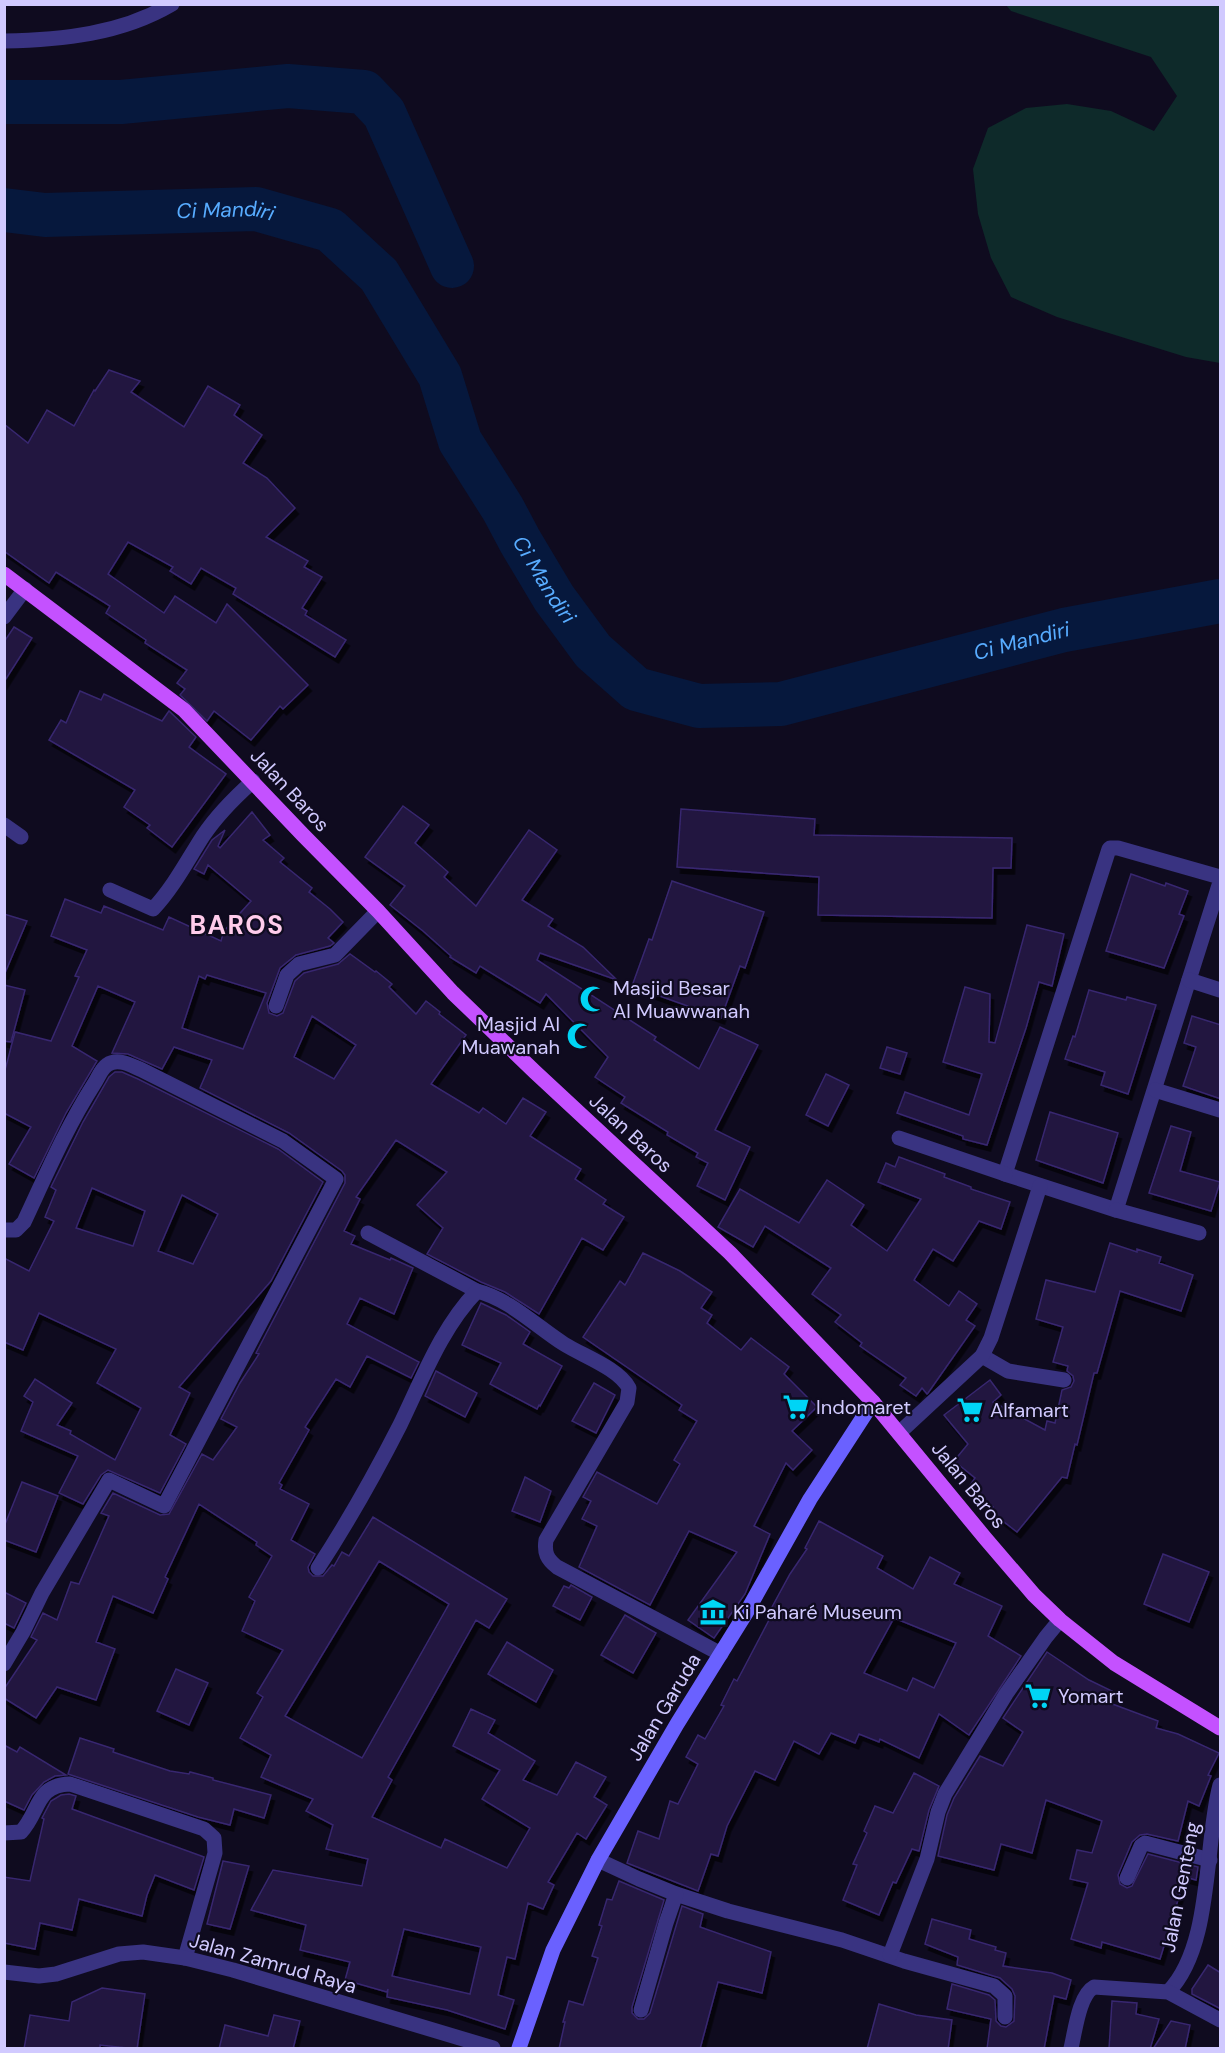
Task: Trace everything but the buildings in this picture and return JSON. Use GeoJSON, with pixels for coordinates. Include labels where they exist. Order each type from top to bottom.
{"type":"FeatureCollection","features":[{"type":"Feature","properties":{"kind":"main road","name":"Jalan Baros"},"geometry":{"type":"LineString","coordinates":[[4,574],[184,710],[453,993],[730,1253],[873,1402],[1034,1595],[1060,1620],[1114,1663],[1221,1728]]}},
{"type":"Feature","properties":{"kind":"street"},"geometry":{"type":"LineString","coordinates":[[4,41],[79,36],[129,23],[155,14],[172,4]]}},
{"type":"Feature","properties":{"kind":"street"},"geometry":{"type":"LineString","coordinates":[[4,617],[25,589]]}},
{"type":"Feature","properties":{"kind":"street"},"geometry":{"type":"LineString","coordinates":[[110,890],[153,909],[162,900],[226,806],[253,781]]}},
{"type":"Feature","properties":{"kind":"street"},"geometry":{"type":"LineString","coordinates":[[4,825],[21,837]]}},
{"type":"Feature","properties":{"kind":"street"},"geometry":{"type":"LineString","coordinates":[[1005,1174],[1109,849],[1118,848],[1221,880],[1116,1210]]}},
{"type":"Feature","properties":{"kind":"street"},"geometry":{"type":"LineString","coordinates":[[276,1006],[287,975],[299,964],[335,955],[378,912]]}},
{"type":"Feature","properties":{"kind":"street"},"geometry":{"type":"LineString","coordinates":[[1189,980],[1221,990]]}},
{"type":"Feature","properties":{"kind":"street"},"geometry":{"type":"LineString","coordinates":[[4,1230],[16,1230],[24,1222],[57,1150],[86,1097],[104,1068],[117,1062],[161,1079],[283,1141],[336,1179],[164,1506],[109,1480],[42,1593],[4,1664]]}},
{"type":"Feature","properties":{"kind":"street"},"geometry":{"type":"LineString","coordinates":[[1155,1090],[1221,1110]]}},
{"type":"Feature","properties":{"kind":"street"},"geometry":{"type":"LineString","coordinates":[[899,1138],[1040,1186],[1199,1233]]}},
{"type":"Feature","properties":{"kind":"street"},"geometry":{"type":"LineString","coordinates":[[899,1433],[982,1356],[991,1338],[1040,1186]]}},
{"type":"Feature","properties":{"kind":"street"},"geometry":{"type":"LineString","coordinates":[[368,1233],[508,1306],[564,1344],[620,1377],[629,1388],[627,1402],[546,1540],[544,1551],[557,1567],[721,1654]]}},
{"type":"Feature","properties":{"kind":"street"},"geometry":{"type":"LineString","coordinates":[[318,1568],[352,1514],[395,1435],[447,1330],[463,1306],[477,1291]]}},
{"type":"Feature","properties":{"kind":"street"},"geometry":{"type":"LineString","coordinates":[[982,1356],[1008,1371],[1064,1380]]}},
{"type":"Feature","properties":{"kind":"street","name":"Jalan Garuda"},"geometry":{"type":"LineString","coordinates":[[519,2049],[553,1950],[598,1860],[810,1499],[873,1402]]}},
{"type":"Feature","properties":{"kind":"street"},"geometry":{"type":"LineString","coordinates":[[890,1955],[927,1859],[938,1812],[945,1794],[1006,1694],[1060,1620]]}},
{"type":"Feature","properties":{"kind":"street"},"geometry":{"type":"LineString","coordinates":[[4,1833],[21,1832],[29,1822],[40,1799],[50,1789],[61,1784],[70,1784],[204,1829],[214,1838],[215,1853],[185,1958]]}},
{"type":"Feature","properties":{"kind":"street","name":"Jalan Genteng"},"geometry":{"type":"LineString","coordinates":[[1168,1992],[1178,1982],[1192,1952],[1210,1860],[1216,1803],[1221,1785]]}},
{"type":"Feature","properties":{"kind":"street"},"geometry":{"type":"LineString","coordinates":[[1127,1878],[1141,1846],[1145,1843],[1210,1860]]}},
{"type":"Feature","properties":{"kind":"street"},"geometry":{"type":"LineString","coordinates":[[598,1860],[676,1894],[728,1911],[842,1940],[994,1986],[1005,1996],[1005,2017]]}},
{"type":"Feature","properties":{"kind":"street"},"geometry":{"type":"LineString","coordinates":[[641,2010],[676,1894]]}},
{"type":"Feature","properties":{"kind":"street","name":"Jalan Zamrud Raya"},"geometry":{"type":"LineString","coordinates":[[4,1972],[39,1976],[56,1974],[118,1954],[143,1952],[185,1958],[233,1970],[493,2049]]}},
{"type":"Feature","properties":{"kind":"street"},"geometry":{"type":"LineString","coordinates":[[1071,2049],[1083,1998],[1091,1989],[1105,1987],[1168,1992],[1221,2020]]}},
{"type":"Feature","properties":{"kind":"green space"},"geometry":{"type":"Polygon","coordinates":[[[1006,5],[1220,5],[1220,363],[1186,357],[1057,317],[1011,297],[991,258],[978,214],[973,169],[988,128],[1026,108],[1067,104],[1111,111],[1154,131],[1177,96],[1151,57],[1011,11],[1006,5]]]}},
{"type":"Feature","properties":{"kind":"waterway"},"geometry":{"type":"LineString","coordinates":[[4,102],[121,102],[288,86],[364,92],[384,113],[452,266]]}},
{"type":"Feature","properties":{"kind":"waterway","name":"Ci Mandiri"},"geometry":{"type":"LineString","coordinates":[[4,210],[45,215],[256,209],[330,230],[379,275],[440,376],[460,441],[503,509],[554,598],[593,651],[636,689],[699,706],[781,704],[1064,630],[1220,601]]}},
{"type":"Feature","properties":{"kind":"place","name":"Masjid Besar Al Muawwanah"},"geometry":{"type":"Point","coordinates":[593,999]}},
{"type":"Feature","properties":{"kind":"place","name":"Masjid Al Muawanah"},"geometry":{"type":"Point","coordinates":[580,1036]}},
{"type":"Feature","properties":{"kind":"place","name":"Indomaret"},"geometry":{"type":"Point","coordinates":[796,1407]}},
{"type":"Feature","properties":{"kind":"place","name":"Alfamart"},"geometry":{"type":"Point","coordinates":[970,1410]}},
{"type":"Feature","properties":{"kind":"place","name":"Ki Paharé Museum"},"geometry":{"type":"Point","coordinates":[713,1612]}},
{"type":"Feature","properties":{"kind":"place","name":"Yomart"},"geometry":{"type":"Point","coordinates":[1038,1696]}},
{"type":"Feature","properties":{"kind":"district","name":"BAROS"},"geometry":{"type":"Point","coordinates":[237,925]}}]}
